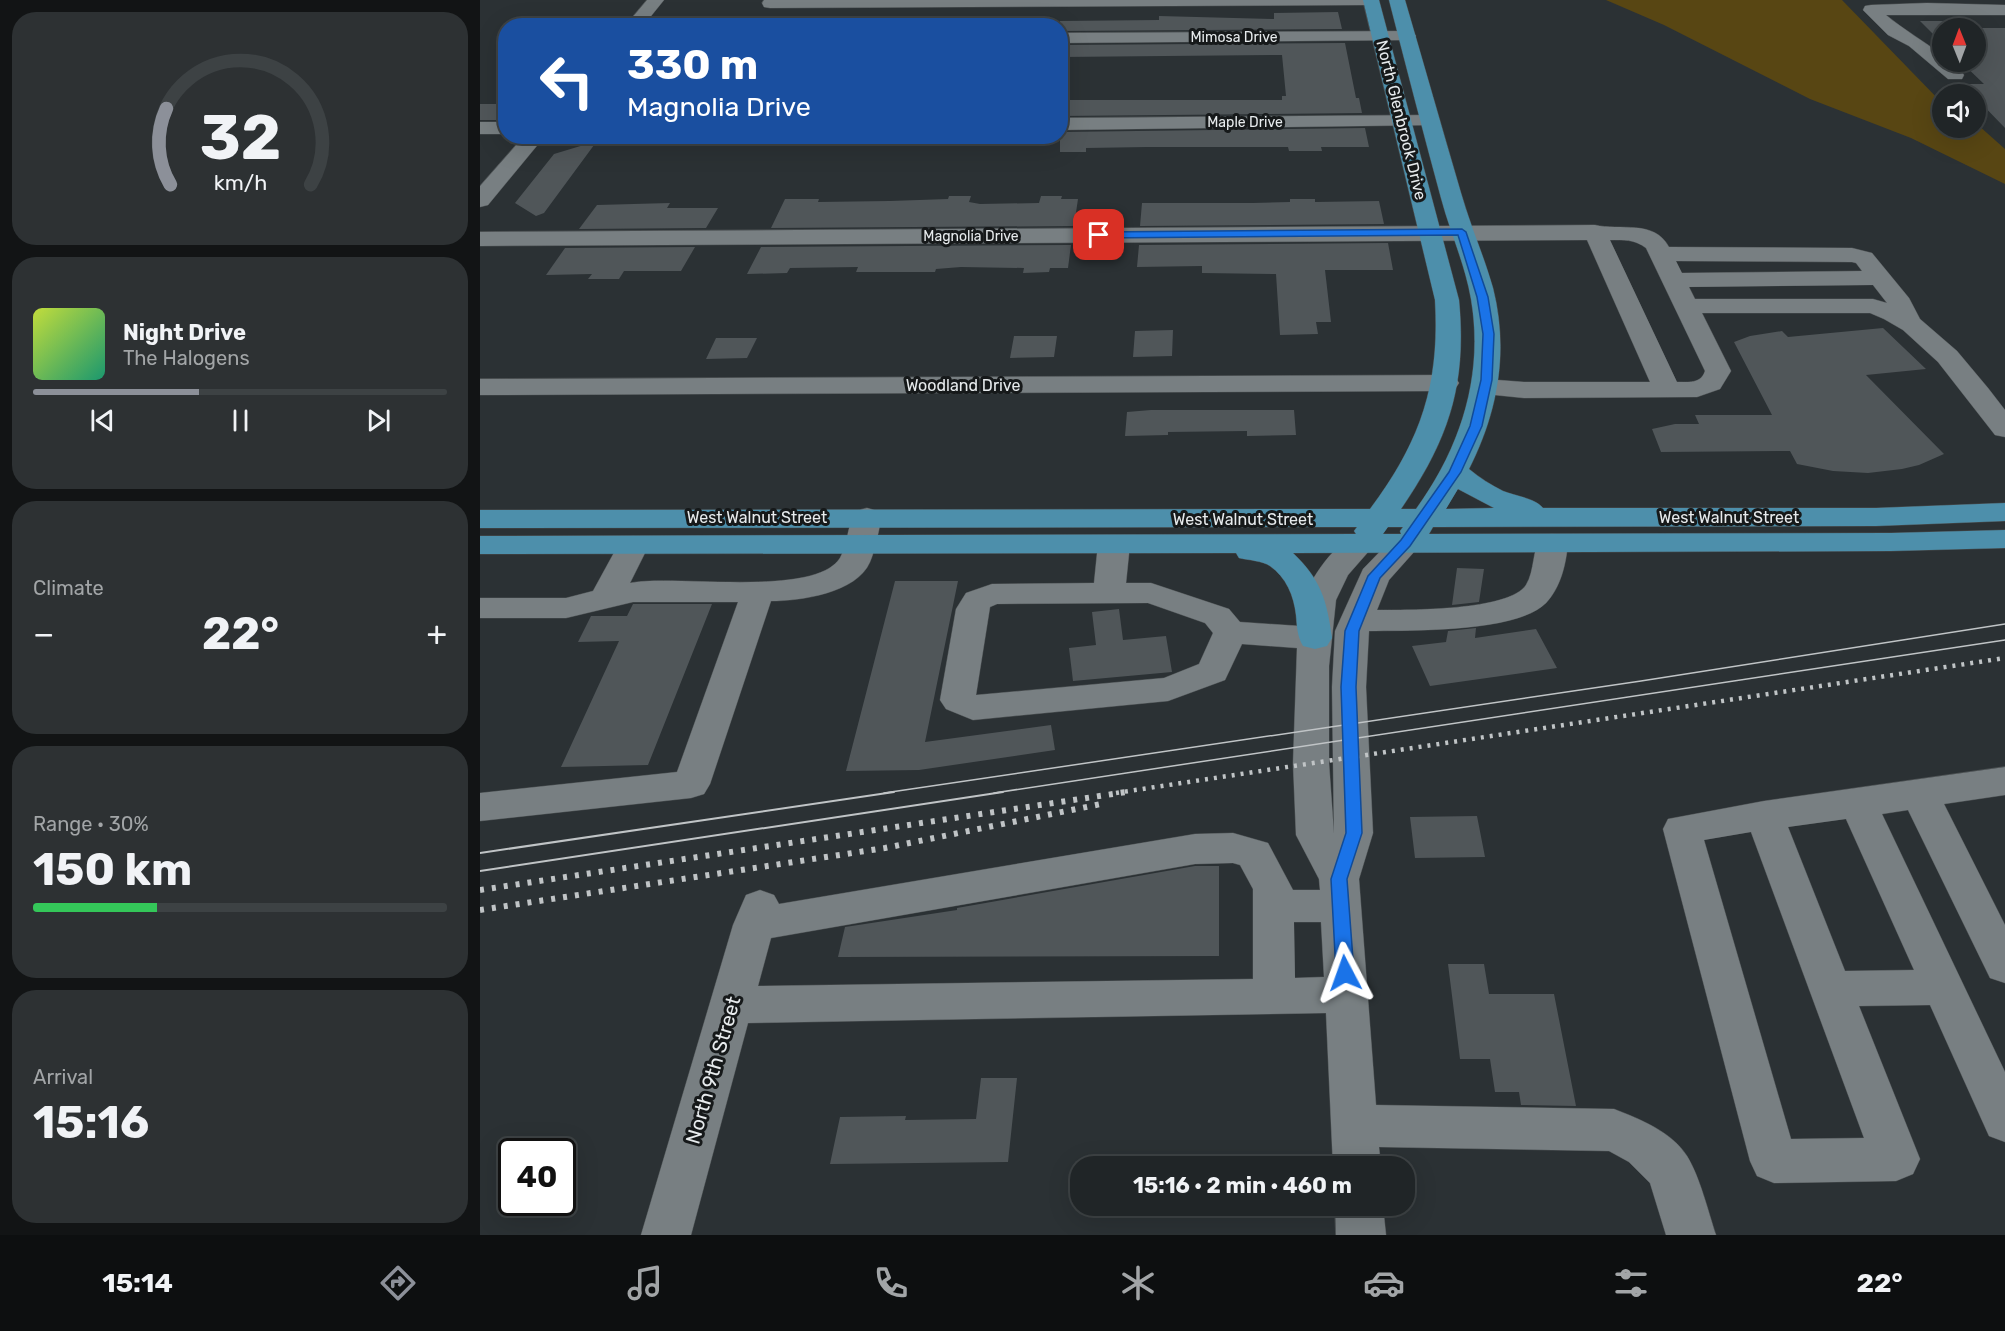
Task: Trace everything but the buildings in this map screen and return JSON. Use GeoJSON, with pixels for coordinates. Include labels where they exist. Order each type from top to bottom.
{"type":"FeatureCollection","features":[{"type":"Feature","properties":{"kind":"main road","name":"North Glenbrook Drive"},"geometry":{"type":"LineString","coordinates":[[1369,531],[1401,486],[1432,430],[1440,410],[1452,349],[1452,330],[1447,300],[1404,121],[1371,0]]}},
{"type":"Feature","properties":{"kind":"main road","name":"North Glenbrook Drive"},"geometry":{"type":"LineString","coordinates":[[1397,0],[1482,297],[1488,334],[1485,387],[1476,426],[1455,472],[1415,531]]}},
{"type":"Feature","properties":{"kind":"main road"},"geometry":{"type":"LineString","coordinates":[[1455,472],[1474,488],[1506,504],[1574,518]]}},
{"type":"Feature","properties":{"kind":"main road","name":"West Walnut Street"},"geometry":{"type":"LineString","coordinates":[[480,545],[633,545],[863,531],[1040,517],[1415,531],[1574,518],[1876,517],[2005,512]]}},
{"type":"Feature","properties":{"kind":"main road","name":"West Walnut Street"},"geometry":{"type":"LineString","coordinates":[[480,519],[863,531],[1114,544],[1369,531]]}},
{"type":"Feature","properties":{"kind":"main road","name":"West Walnut Street"},"geometry":{"type":"LineString","coordinates":[[1415,531],[1552,543],[1892,542],[2005,539]]}},
{"type":"Feature","properties":{"kind":"main road"},"geometry":{"type":"LineString","coordinates":[[1114,544],[1128,548],[1247,550],[1280,558],[1293,570],[1304,586],[1311,605],[1315,638]]}},
{"type":"Feature","properties":{"kind":"street"},"geometry":{"type":"LineString","coordinates":[[640,18],[656,0]]}},
{"type":"Feature","properties":{"kind":"street"},"geometry":{"type":"LineString","coordinates":[[770,3],[1371,0]]}},
{"type":"Feature","properties":{"kind":"street"},"geometry":{"type":"LineString","coordinates":[[1955,75],[1916,42],[1894,31],[1871,10],[1927,8],[2005,10]]}},
{"type":"Feature","properties":{"kind":"street"},"geometry":{"type":"LineString","coordinates":[[1986,25],[2005,25]]}},
{"type":"Feature","properties":{"kind":"street","name":"Mimosa Drive"},"geometry":{"type":"LineString","coordinates":[[1068,38],[1407,36]]}},
{"type":"Feature","properties":{"kind":"street","name":"Maple Drive"},"geometry":{"type":"LineString","coordinates":[[1068,124],[1430,121]]}},
{"type":"Feature","properties":{"kind":"street"},"geometry":{"type":"LineString","coordinates":[[480,128],[498,128]]}},
{"type":"Feature","properties":{"kind":"street"},"geometry":{"type":"LineString","coordinates":[[480,200],[528,144]]}},
{"type":"Feature","properties":{"kind":"street"},"geometry":{"type":"LineString","coordinates":[[1595,232],[1667,390]]}},
{"type":"Feature","properties":{"kind":"street","name":"Magnolia Drive"},"geometry":{"type":"LineString","coordinates":[[480,239],[1595,232],[1638,234],[1652,240],[1661,254]]}},
{"type":"Feature","properties":{"kind":"street"},"geometry":{"type":"LineString","coordinates":[[1485,387],[1524,390],[1667,390],[1701,389],[1712,384],[1718,378],[1718,371],[1661,254],[1852,255],[1864,258],[1900,303],[1908,320]]}},
{"type":"Feature","properties":{"kind":"street"},"geometry":{"type":"LineString","coordinates":[[1673,280],[1880,278]]}},
{"type":"Feature","properties":{"kind":"street"},"geometry":{"type":"LineString","coordinates":[[1686,306],[1873,306],[1887,309],[1908,320],[1968,377],[2005,429]]}},
{"type":"Feature","properties":{"kind":"street","name":"Woodland Drive"},"geometry":{"type":"LineString","coordinates":[[480,387],[1446,383]]}},
{"type":"Feature","properties":{"kind":"street"},"geometry":{"type":"LineString","coordinates":[[480,608],[566,608],[633,592],[796,591],[833,580],[854,563],[863,531]]}},
{"type":"Feature","properties":{"kind":"street","name":"North Glenbrook Drive"},"geometry":{"type":"LineString","coordinates":[[1340,893],[1315,835],[1311,763],[1312,666],[1320,600],[1334,572],[1369,531]]}},
{"type":"Feature","properties":{"kind":"street","name":"North Glenbrook Drive"},"geometry":{"type":"LineString","coordinates":[[1356,1146],[1340,893],[1354,833],[1348,687],[1352,631],[1374,576],[1415,531]]}},
{"type":"Feature","properties":{"kind":"street"},"geometry":{"type":"LineString","coordinates":[[1356,620],[1437,620],[1514,608],[1531,600],[1539,590],[1551,557],[1552,543]]}},
{"type":"Feature","properties":{"kind":"street"},"geometry":{"type":"LineString","coordinates":[[1109,593],[1114,544]]}},
{"type":"Feature","properties":{"kind":"street"},"geometry":{"type":"LineString","coordinates":[[605,599],[633,545]]}},
{"type":"Feature","properties":{"kind":"street"},"geometry":{"type":"LineString","coordinates":[[480,807],[691,784],[758,591]]}},
{"type":"Feature","properties":{"kind":"street"},"geometry":{"type":"LineString","coordinates":[[1230,632],[1213,672],[1168,689],[973,708],[958,700],[972,609],[978,600],[992,594],[1151,593],[1217,616],[1230,632],[1315,638]]}},
{"type":"Feature","properties":{"kind":"street"},"geometry":{"type":"LineString","coordinates":[[1764,815],[1829,990],[1896,1160],[1774,1161],[1682,829],[1764,815],[1858,804],[2005,781]]}},
{"type":"Feature","properties":{"kind":"street"},"geometry":{"type":"LineString","coordinates":[[1920,795],[2005,966]]}},
{"type":"Feature","properties":{"kind":"street"},"geometry":{"type":"LineString","coordinates":[[1858,804],[2005,1121]]}},
{"type":"Feature","properties":{"kind":"street","name":"North 9th Street"},"geometry":{"type":"LineString","coordinates":[[666,1235],[757,915],[1195,849],[1233,848],[1254,854],[1273,889],[1273,905]]}},
{"type":"Feature","properties":{"kind":"street"},"geometry":{"type":"LineString","coordinates":[[1274,996],[1273,905],[1340,893]]}},
{"type":"Feature","properties":{"kind":"street"},"geometry":{"type":"LineString","coordinates":[[1829,990],[1943,987]]}},
{"type":"Feature","properties":{"kind":"street"},"geometry":{"type":"LineString","coordinates":[[732,1005],[1346,995]]}},
{"type":"Feature","properties":{"kind":"street"},"geometry":{"type":"LineString","coordinates":[[1356,1146],[1406,1128],[1614,1130],[1646,1147],[1670,1171],[1691,1235]]}},
{"type":"Feature","properties":{"kind":"street"},"geometry":{"type":"LineString","coordinates":[[1360,1216],[1361,1235]]}},
{"type":"Feature","properties":{"kind":"shaded area"},"geometry":{"type":"Polygon","coordinates":[[[1606,0],[1842,0],[1932,93],[1932,138],[1986,138],[1986,132],[2005,149],[2005,184],[1911,138],[1810,99],[1664,25],[1606,0]]]}},
{"type":"Feature","properties":{"kind":"tram line"},"geometry":{"type":"LineString","coordinates":[[884,793],[1641,681],[2005,624]]}},
{"type":"Feature","properties":{"kind":"tram line"},"geometry":{"type":"LineString","coordinates":[[994,793],[2005,640]]}},
{"type":"Feature","properties":{"kind":"tram line"},"geometry":{"type":"LineString","coordinates":[[480,853],[894,792]]}},
{"type":"Feature","properties":{"kind":"tram line"},"geometry":{"type":"LineString","coordinates":[[480,871],[1003,792]]}},
{"type":"Feature","properties":{"kind":"railway"},"geometry":{"type":"LineString","coordinates":[[1116,793],[2005,658]]}},
{"type":"Feature","properties":{"kind":"railway"},"geometry":{"type":"LineString","coordinates":[[480,890],[1126,792]]}},
{"type":"Feature","properties":{"kind":"railway"},"geometry":{"type":"LineString","coordinates":[[480,910],[885,848],[1101,804]]}},
{"type":"Feature","properties":{"kind":"route"},"geometry":{"type":"LineString","coordinates":[[1099,235],[1462,232],[1482,297],[1488,334],[1486,380],[1476,426],[1455,472],[1406,543],[1374,576],[1352,631],[1348,687],[1354,833],[1339,879],[1345,973]]}}]}
